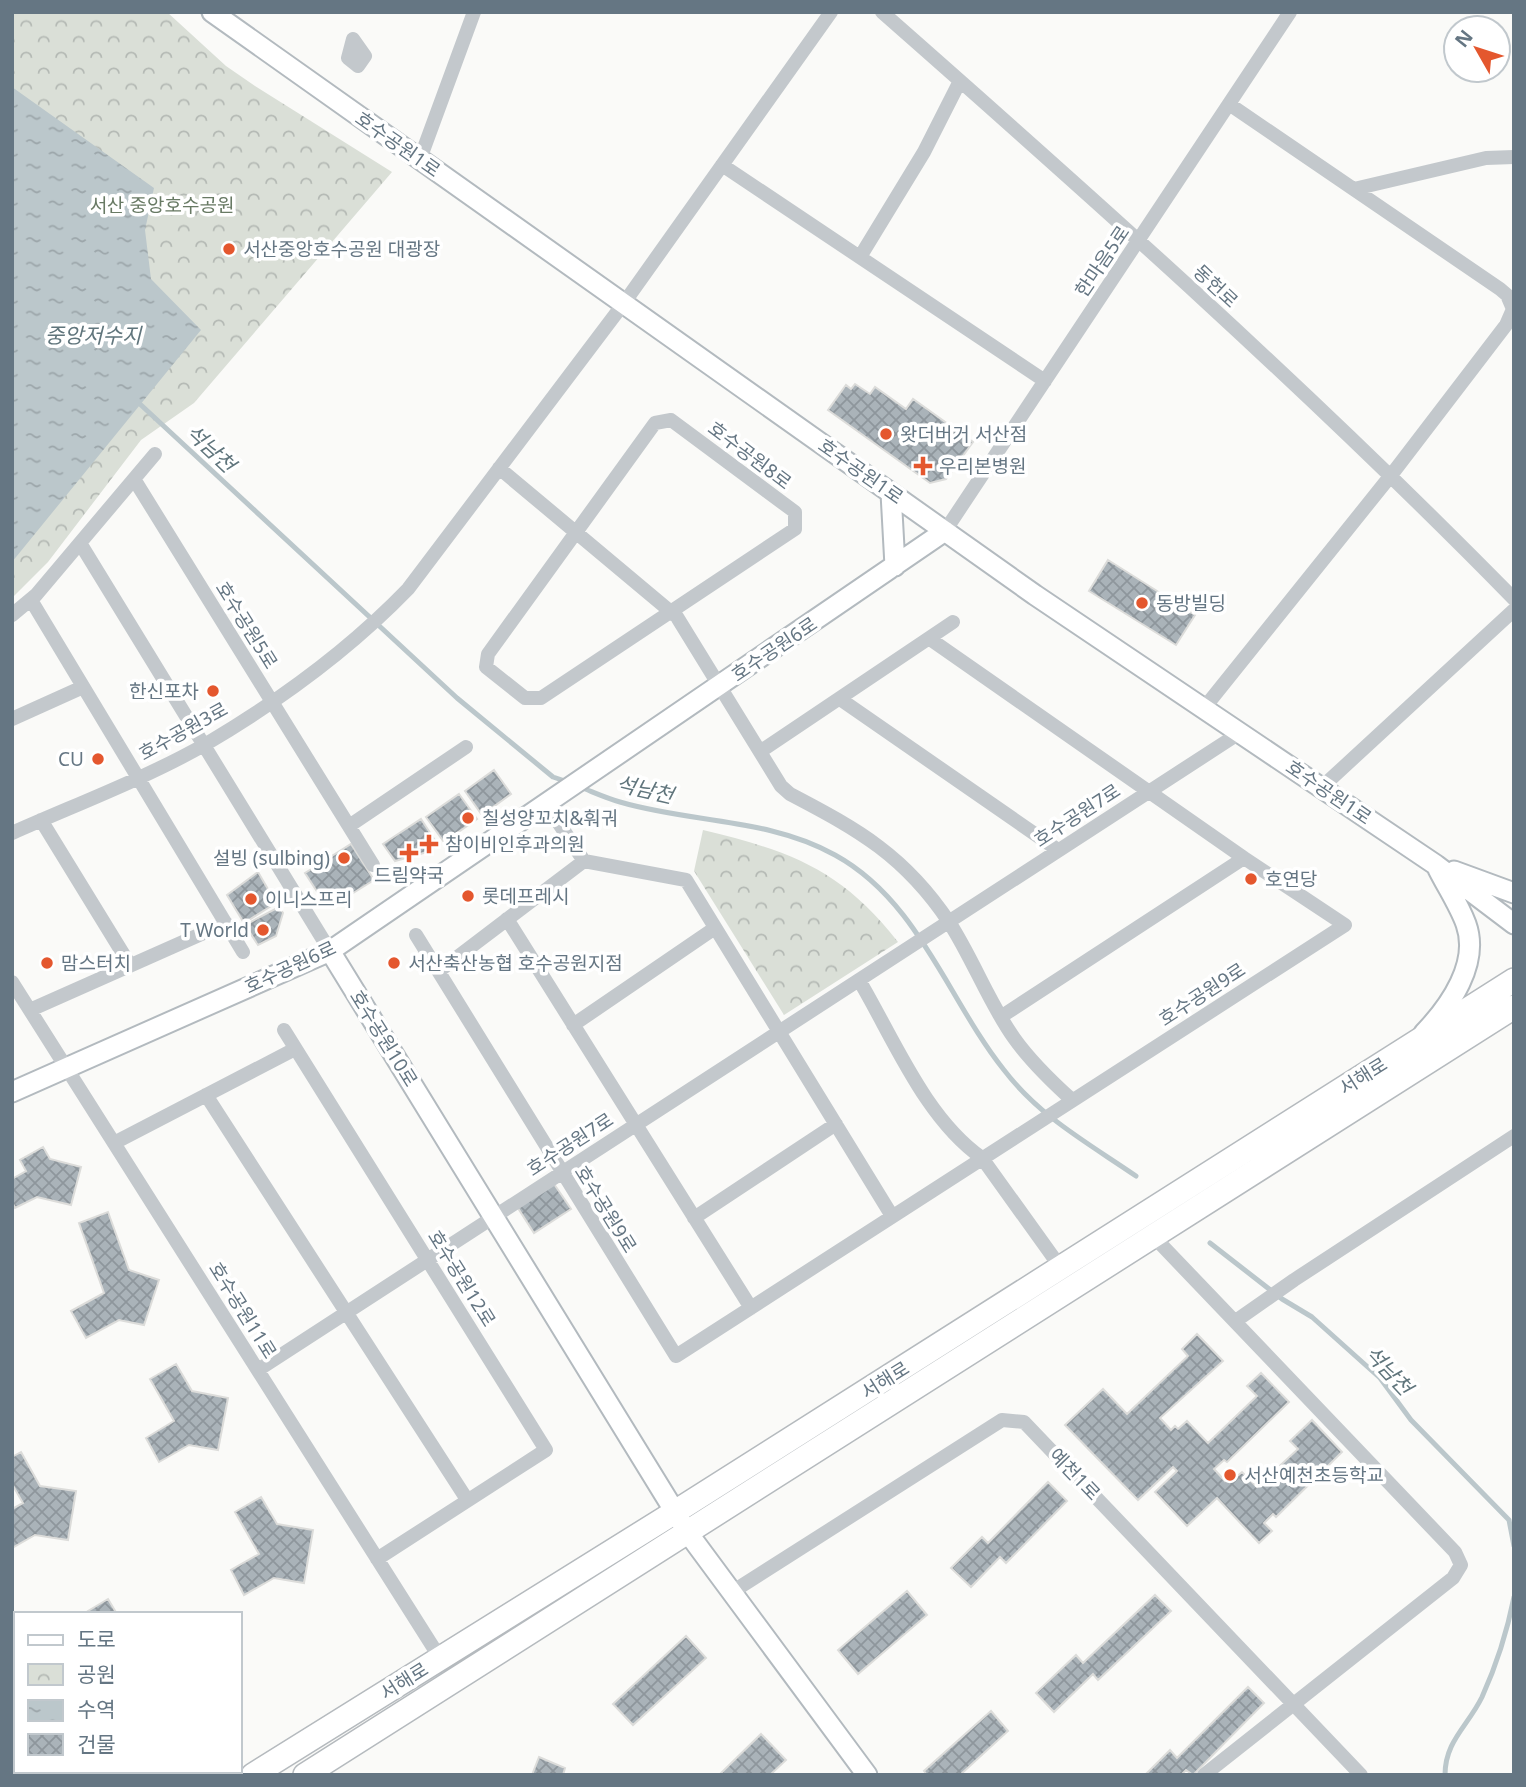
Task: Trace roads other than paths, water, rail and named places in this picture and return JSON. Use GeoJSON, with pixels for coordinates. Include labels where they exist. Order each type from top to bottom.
{"type":"FeatureCollection","features":[{"type":"Feature","properties":{"kind":"main road","name":"서해로"},"geometry":{"type":"LineString","coordinates":[[253,1775],[676,1512],[1514,980]]}},
{"type":"Feature","properties":{"kind":"main road","name":"서해로"},"geometry":{"type":"LineString","coordinates":[[305,1775],[1514,1007]]}},
{"type":"Feature","properties":{"kind":"street","name":"호수공원1로"},"geometry":{"type":"LineString","coordinates":[[212,12],[945,531],[1436,865],[1514,924]]}},
{"type":"Feature","properties":{"kind":"street"},"geometry":{"type":"LineString","coordinates":[[420,159],[474,12]]}},
{"type":"Feature","properties":{"kind":"street"},"geometry":{"type":"LineString","coordinates":[[831,12],[624,303],[499,468],[671,612],[721,684],[781,786],[875,841],[906,870],[948,922],[1012,1036],[1036,1068],[1072,1100]]}},
{"type":"Feature","properties":{"kind":"street","name":"동헌로"},"geometry":{"type":"LineString","coordinates":[[882,12],[1139,240],[1392,474],[1514,599]]}},
{"type":"Feature","properties":{"kind":"street","name":"한마음5로"},"geometry":{"type":"LineString","coordinates":[[945,531],[1290,12]]}},
{"type":"Feature","properties":{"kind":"street"},"geometry":{"type":"LineString","coordinates":[[860,257],[924,152],[960,81]]}},
{"type":"Feature","properties":{"kind":"street"},"geometry":{"type":"LineString","coordinates":[[1205,707],[1392,474],[1507,325],[1513,309],[1507,295],[1500,289],[1229,104]]}},
{"type":"Feature","properties":{"kind":"street"},"geometry":{"type":"LineString","coordinates":[[1354,190],[1486,158],[1514,157]]}},
{"type":"Feature","properties":{"kind":"street"},"geometry":{"type":"LineString","coordinates":[[722,165],[1045,381]]}},
{"type":"Feature","properties":{"kind":"street","name":"호수공원8로"},"geometry":{"type":"LineString","coordinates":[[671,419],[795,512],[795,529],[541,698],[525,698],[486,667],[488,654],[576,533],[655,423],[671,419]]}},
{"type":"Feature","properties":{"kind":"street"},"geometry":{"type":"LineString","coordinates":[[12,615],[31,600],[155,454]]}},
{"type":"Feature","properties":{"kind":"street","name":"호수공원3로"},"geometry":{"type":"LineString","coordinates":[[12,833],[138,778],[204,744],[272,703],[356,638],[396,600],[499,468]]}},
{"type":"Feature","properties":{"kind":"street","name":"호수공원5로"},"geometry":{"type":"LineString","coordinates":[[134,479],[373,865]]}},
{"type":"Feature","properties":{"kind":"street"},"geometry":{"type":"LineString","coordinates":[[891,493],[895,566]]}},
{"type":"Feature","properties":{"kind":"street","name":"호수공원6로"},"geometry":{"type":"LineString","coordinates":[[12,1092],[330,951],[945,531]]}},
{"type":"Feature","properties":{"kind":"street","name":"호수공원10로"},"geometry":{"type":"LineString","coordinates":[[80,543],[688,1533]]}},
{"type":"Feature","properties":{"kind":"street"},"geometry":{"type":"LineString","coordinates":[[31,600],[243,952]]}},
{"type":"Feature","properties":{"kind":"street"},"geometry":{"type":"LineString","coordinates":[[1322,787],[1514,610]]}},
{"type":"Feature","properties":{"kind":"street"},"geometry":{"type":"LineString","coordinates":[[761,751],[953,622]]}},
{"type":"Feature","properties":{"kind":"street","name":"호수공원9로"},"geometry":{"type":"LineString","coordinates":[[416,935],[560,1174],[676,1356],[1345,925],[1244,858],[930,639]]}},
{"type":"Feature","properties":{"kind":"street"},"geometry":{"type":"LineString","coordinates":[[12,719],[83,687]]}},
{"type":"Feature","properties":{"kind":"street"},"geometry":{"type":"LineString","coordinates":[[840,699],[1058,850]]}},
{"type":"Feature","properties":{"kind":"street","name":"호수공원7로"},"geometry":{"type":"LineString","coordinates":[[258,1370],[1241,732]]}},
{"type":"Feature","properties":{"kind":"street"},"geometry":{"type":"LineString","coordinates":[[349,826],[466,747]]}},
{"type":"Feature","properties":{"kind":"street"},"geometry":{"type":"LineString","coordinates":[[545,804],[584,861],[685,880],[781,1031],[892,1216]]}},
{"type":"Feature","properties":{"kind":"street"},"geometry":{"type":"LineString","coordinates":[[41,820],[130,965]]}},
{"type":"Feature","properties":{"kind":"street"},"geometry":{"type":"LineString","coordinates":[[1002,1016],[1244,858]]}},
{"type":"Feature","properties":{"kind":"street"},"geometry":{"type":"LineString","coordinates":[[439,971],[584,861]]}},
{"type":"Feature","properties":{"kind":"street"},"geometry":{"type":"LineString","coordinates":[[1436,865],[1514,893]]}},
{"type":"Feature","properties":{"kind":"street"},"geometry":{"type":"LineString","coordinates":[[1414,1044],[1449,1002],[1470,954],[1466,926],[1436,865]]}},
{"type":"Feature","properties":{"kind":"street"},"geometry":{"type":"LineString","coordinates":[[507,919],[751,1308]]}},
{"type":"Feature","properties":{"kind":"street"},"geometry":{"type":"LineString","coordinates":[[30,1010],[226,923]]}},
{"type":"Feature","properties":{"kind":"street"},"geometry":{"type":"LineString","coordinates":[[573,1024],[715,928]]}},
{"type":"Feature","properties":{"kind":"street"},"geometry":{"type":"LineString","coordinates":[[859,979],[922,1089],[950,1129],[966,1147],[982,1158],[1061,1268]]}},
{"type":"Feature","properties":{"kind":"street","name":"호수공원11로"},"geometry":{"type":"LineString","coordinates":[[12,982],[440,1658]]}},
{"type":"Feature","properties":{"kind":"street","name":"호수공원12로"},"geometry":{"type":"LineString","coordinates":[[284,1030],[545,1450],[466,1498],[377,1559]]}},
{"type":"Feature","properties":{"kind":"street"},"geometry":{"type":"LineString","coordinates":[[114,1143],[295,1049]]}},
{"type":"Feature","properties":{"kind":"street"},"geometry":{"type":"LineString","coordinates":[[206,1095],[466,1498]]}},
{"type":"Feature","properties":{"kind":"street"},"geometry":{"type":"LineString","coordinates":[[694,1218],[836,1124]]}},
{"type":"Feature","properties":{"kind":"street"},"geometry":{"type":"LineString","coordinates":[[1237,1320],[1514,1136]]}},
{"type":"Feature","properties":{"kind":"street"},"geometry":{"type":"LineString","coordinates":[[1154,1237],[1237,1320],[1460,1559],[1458,1571],[1453,1578],[1204,1775]]}},
{"type":"Feature","properties":{"kind":"street","name":"예천1로"},"geometry":{"type":"LineString","coordinates":[[732,1592],[1002,1420],[1024,1422],[1361,1775]]}},
{"type":"Feature","properties":{"kind":"street"},"geometry":{"type":"LineString","coordinates":[[688,1533],[867,1775]]}},
{"type":"Feature","properties":{"kind":"water","name":"중앙저수지"},"geometry":{"type":"Polygon","coordinates":[[[12,87],[154,188],[145,230],[151,279],[201,330],[12,562],[12,87]]]}},
{"type":"Feature","properties":{"kind":"waterway","name":"석남천"},"geometry":{"type":"LineString","coordinates":[[141,405],[457,698],[553,777],[568,782]]}},
{"type":"Feature","properties":{"kind":"waterway","name":"석남천"},"geometry":{"type":"LineString","coordinates":[[580,787],[647,809],[784,834],[835,855],[864,875],[889,898],[911,925],[984,1043],[1018,1087],[1066,1128],[1136,1176]]}},
{"type":"Feature","properties":{"kind":"waterway","name":"석남천"},"geometry":{"type":"LineString","coordinates":[[1210,1243],[1282,1299],[1312,1317],[1380,1378],[1411,1420],[1509,1520],[1514,1546]]}},
{"type":"Feature","properties":{"kind":"waterway","name":"석남천"},"geometry":{"type":"LineString","coordinates":[[1445,1775],[1453,1743],[1482,1697],[1492,1672],[1514,1597]]}},
{"type":"Feature","properties":{"kind":"place","name":"서산중앙호수공원 대광장"},"geometry":{"type":"Point","coordinates":[229,249]}},
{"type":"Feature","properties":{"kind":"place","name":"왓더버거 서산점"},"geometry":{"type":"Point","coordinates":[886,434]}},
{"type":"Feature","properties":{"kind":"place","name":"우리본병원"},"geometry":{"type":"Point","coordinates":[923,466]}},
{"type":"Feature","properties":{"kind":"place","name":"동방빌딩"},"geometry":{"type":"Point","coordinates":[1142,603]}},
{"type":"Feature","properties":{"kind":"place","name":"한신포차"},"geometry":{"type":"Point","coordinates":[213,691]}},
{"type":"Feature","properties":{"kind":"place","name":"CU"},"geometry":{"type":"Point","coordinates":[98,759]}},
{"type":"Feature","properties":{"kind":"place","name":"칠성양꼬치&훠궈"},"geometry":{"type":"Point","coordinates":[468,818]}},
{"type":"Feature","properties":{"kind":"place","name":"참이비인후과의원"},"geometry":{"type":"Point","coordinates":[429,844]}},
{"type":"Feature","properties":{"kind":"place","name":"드림약국"},"geometry":{"type":"Point","coordinates":[409,853]}},
{"type":"Feature","properties":{"kind":"place","name":"설빙 (sulbing)"},"geometry":{"type":"Point","coordinates":[344,858]}},
{"type":"Feature","properties":{"kind":"place","name":"호연당"},"geometry":{"type":"Point","coordinates":[1251,879]}},
{"type":"Feature","properties":{"kind":"place","name":"롯데프레시"},"geometry":{"type":"Point","coordinates":[468,896]}},
{"type":"Feature","properties":{"kind":"place","name":"이니스프리"},"geometry":{"type":"Point","coordinates":[251,899]}},
{"type":"Feature","properties":{"kind":"place","name":"T World"},"geometry":{"type":"Point","coordinates":[263,930]}},
{"type":"Feature","properties":{"kind":"place","name":"맘스터치"},"geometry":{"type":"Point","coordinates":[47,963]}},
{"type":"Feature","properties":{"kind":"place","name":"서산축산농협 호수공원지점"},"geometry":{"type":"Point","coordinates":[394,963]}},
{"type":"Feature","properties":{"kind":"place","name":"서산예천초등학교"},"geometry":{"type":"Point","coordinates":[1230,1475]}},
{"type":"Feature","properties":{"kind":"park label","name":"서산 중앙호수공원"},"geometry":{"type":"Point","coordinates":[162,205]}}]}
